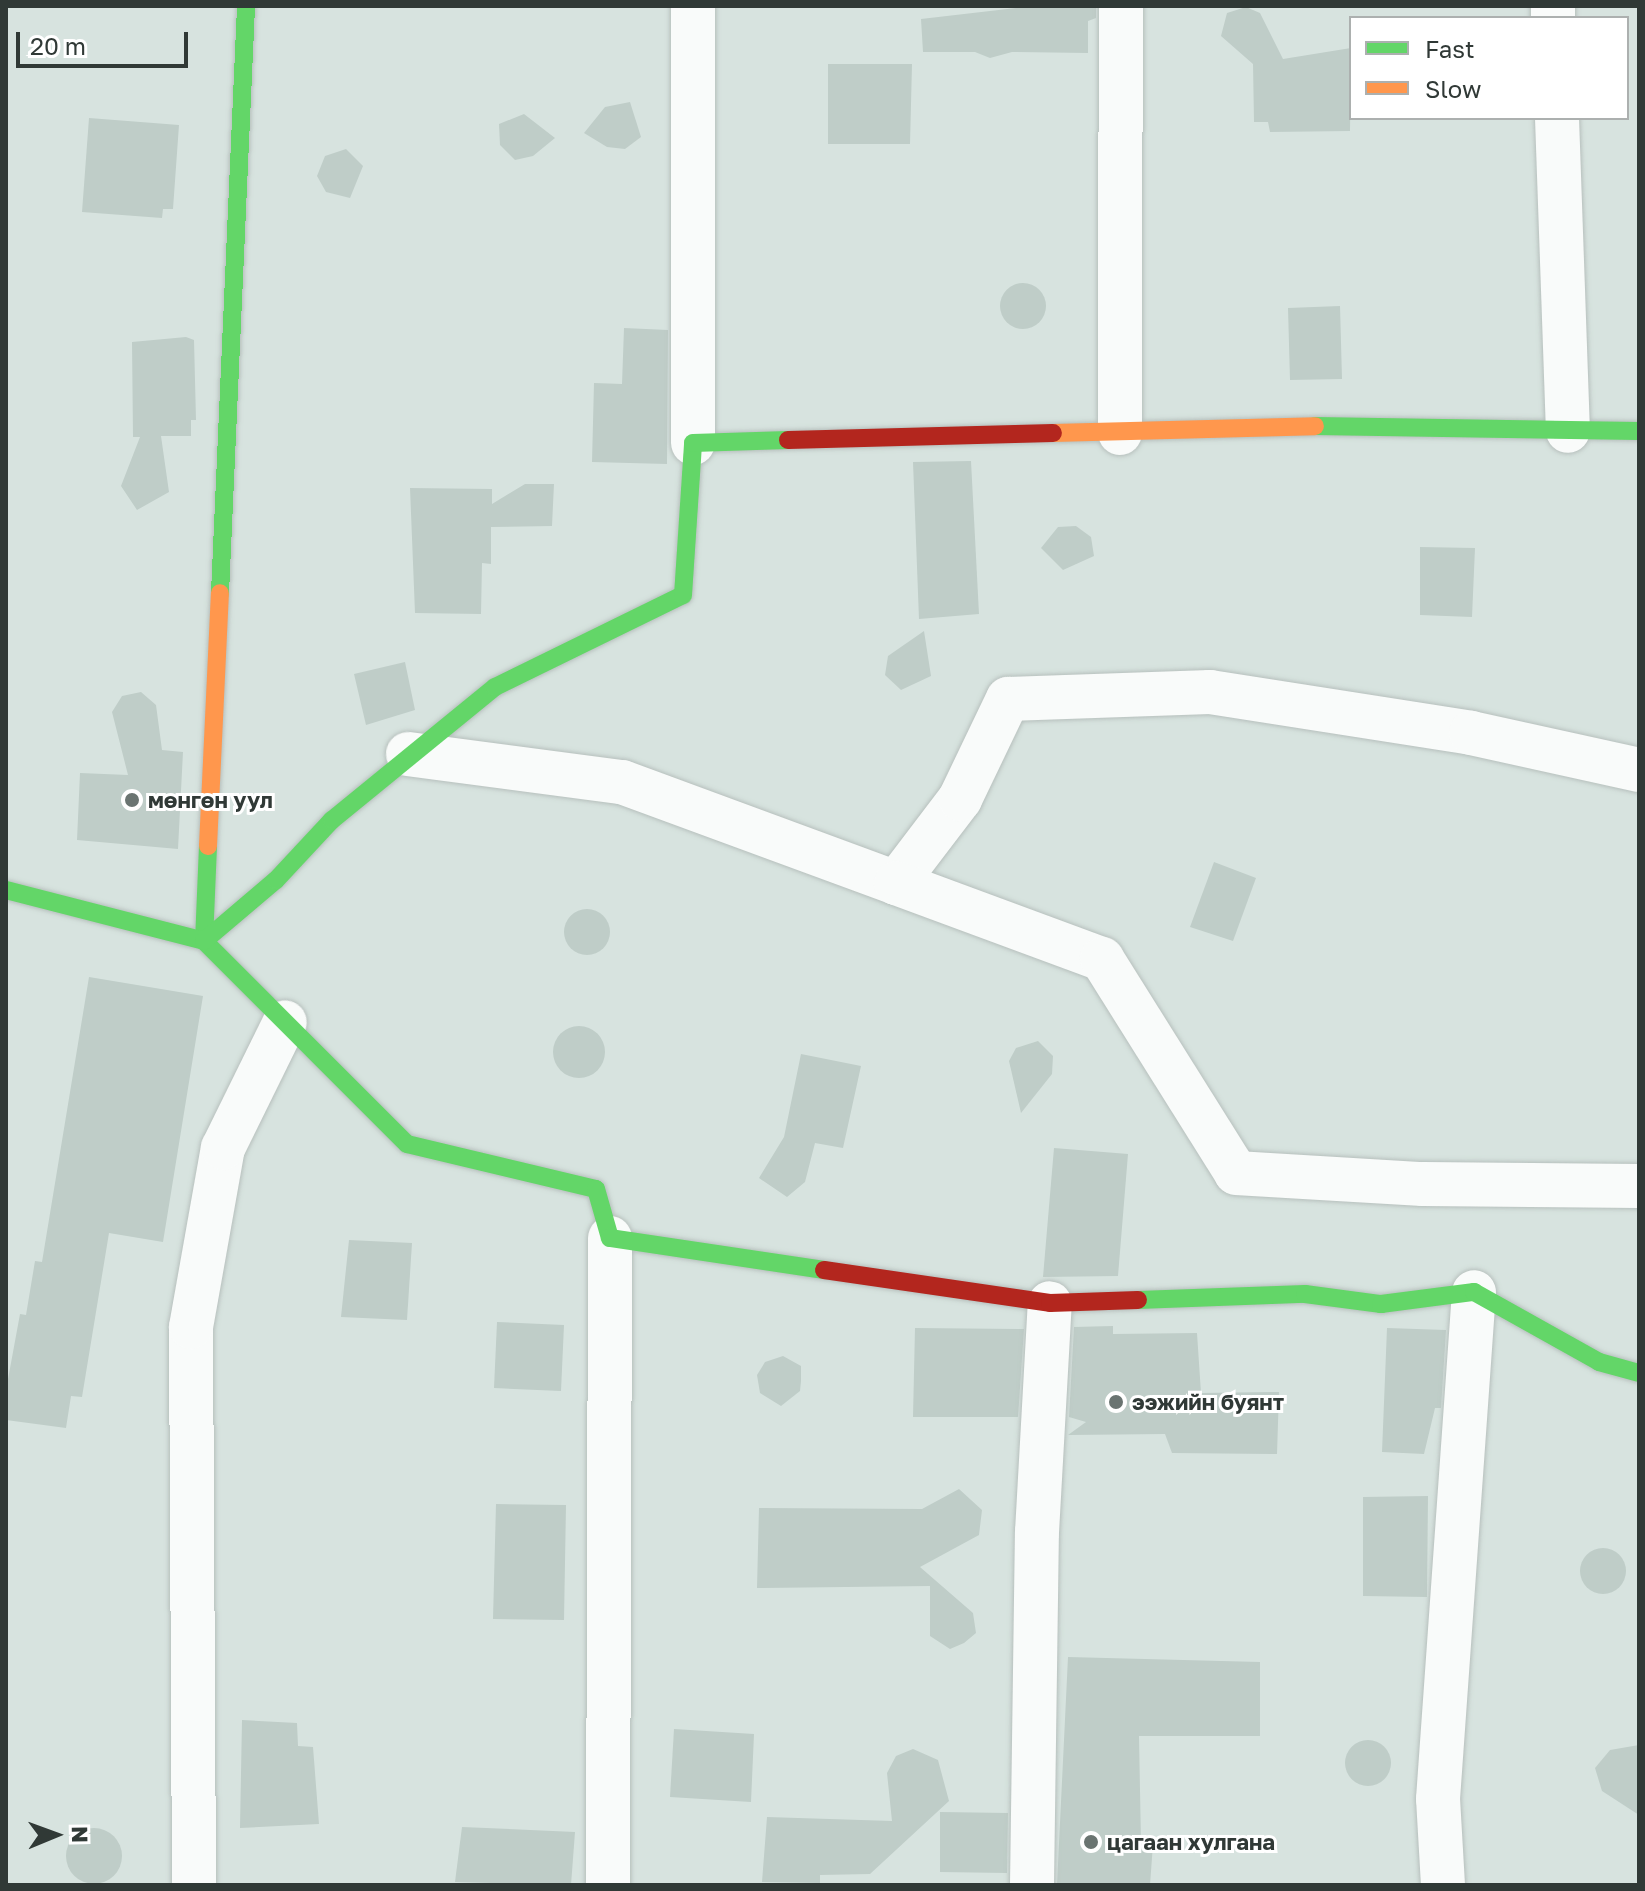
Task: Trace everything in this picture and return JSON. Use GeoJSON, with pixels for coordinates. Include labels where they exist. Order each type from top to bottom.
{"type":"FeatureCollection","features":[{"type":"Feature","properties":{"kind":"street"},"geometry":{"type":"LineString","coordinates":[[204,941],[246,6]]}},
{"type":"Feature","properties":{"kind":"street"},"geometry":{"type":"LineString","coordinates":[[204,941],[276,880],[332,820],[408,754],[495,687],[683,595],[693,443],[693,6]]}},
{"type":"Feature","properties":{"kind":"street"},"geometry":{"type":"LineString","coordinates":[[1120,433],[1121,6]]}},
{"type":"Feature","properties":{"kind":"street"},"geometry":{"type":"LineString","coordinates":[[1557,120],[1568,431]]}},
{"type":"Feature","properties":{"kind":"street"},"geometry":{"type":"LineString","coordinates":[[693,443],[1332,426],[1639,431]]}},
{"type":"Feature","properties":{"kind":"street"},"geometry":{"type":"LineString","coordinates":[[896,883],[960,799],[1008,699],[1210,692],[1471,733],[1639,770]]}},
{"type":"Feature","properties":{"kind":"street"},"geometry":{"type":"LineString","coordinates":[[408,754],[622,782],[1102,959],[1236,1173],[1423,1184],[1639,1186]]}},
{"type":"Feature","properties":{"kind":"street"},"geometry":{"type":"LineString","coordinates":[[6,890],[204,941],[407,1144],[596,1189],[610,1238],[608,1885]]}},
{"type":"Feature","properties":{"kind":"street"},"geometry":{"type":"LineString","coordinates":[[194,1885],[191,1327],[223,1148],[285,1022]]}},
{"type":"Feature","properties":{"kind":"street"},"geometry":{"type":"LineString","coordinates":[[610,1238],[1050,1303],[1305,1294],[1381,1304],[1474,1292],[1599,1362],[1639,1373]]}},
{"type":"Feature","properties":{"kind":"street"},"geometry":{"type":"LineString","coordinates":[[1443,1885],[1438,1799],[1474,1292]]}},
{"type":"Feature","properties":{"kind":"street"},"geometry":{"type":"LineString","coordinates":[[1032,1885],[1037,1532],[1050,1303]]}},
{"type":"Feature","properties":{"kind":"building"},"geometry":{"type":"Polygon","coordinates":[[[1032,6],[1096,6],[1096,18],[1088,21],[1088,53],[1012,52],[990,58],[975,52],[923,52],[921,19],[1032,6]]]}},
{"type":"Feature","properties":{"kind":"building"},"geometry":{"type":"Polygon","coordinates":[[[1246,7],[1260,13],[1283,59],[1349,48],[1350,131],[1270,132],[1268,122],[1254,122],[1253,64],[1221,36],[1227,13],[1246,7]]]}},
{"type":"Feature","properties":{"kind":"building"},"geometry":{"type":"Polygon","coordinates":[[[828,64],[912,64],[910,144],[828,144],[828,64]]]}},
{"type":"Feature","properties":{"kind":"building"},"geometry":{"type":"Polygon","coordinates":[[[630,102],[641,137],[625,149],[607,147],[584,133],[605,107],[630,102]]]}},
{"type":"Feature","properties":{"kind":"building"},"geometry":{"type":"Polygon","coordinates":[[[524,114],[555,138],[533,156],[515,160],[500,145],[499,124],[524,114]]]}},
{"type":"Feature","properties":{"kind":"building"},"geometry":{"type":"Polygon","coordinates":[[[89,118],[179,125],[173,209],[163,209],[162,218],[82,212],[89,118]]]}},
{"type":"Feature","properties":{"kind":"building"},"geometry":{"type":"Polygon","coordinates":[[[346,149],[363,166],[350,198],[326,192],[317,176],[325,156],[346,149]]]}},
{"type":"Feature","properties":{"kind":"building"},"geometry":{"type":"Polygon","coordinates":[[[1023,283],[1039,290],[1046,306],[1039,322],[1023,329],[1007,322],[1000,306],[1007,290],[1023,283]]]}},
{"type":"Feature","properties":{"kind":"building"},"geometry":{"type":"Polygon","coordinates":[[[1340,306],[1342,379],[1290,380],[1288,308],[1340,306]]]}},
{"type":"Feature","properties":{"kind":"building"},"geometry":{"type":"Polygon","coordinates":[[[624,328],[668,330],[667,464],[592,462],[594,383],[622,384],[624,328]]]}},
{"type":"Feature","properties":{"kind":"building"},"geometry":{"type":"Polygon","coordinates":[[[186,337],[194,340],[196,420],[191,420],[191,436],[161,436],[169,492],[137,510],[121,486],[140,437],[133,437],[132,342],[186,337]]]}},
{"type":"Feature","properties":{"kind":"building"},"geometry":{"type":"Polygon","coordinates":[[[971,461],[979,614],[919,619],[913,462],[971,461]]]}},
{"type":"Feature","properties":{"kind":"building"},"geometry":{"type":"Polygon","coordinates":[[[525,484],[554,484],[552,526],[491,527],[491,564],[482,563],[481,614],[415,613],[410,488],[492,489],[492,504],[525,484]]]}},
{"type":"Feature","properties":{"kind":"building"},"geometry":{"type":"Polygon","coordinates":[[[1076,526],[1091,537],[1094,556],[1063,570],[1041,548],[1058,527],[1076,526]]]}},
{"type":"Feature","properties":{"kind":"building"},"geometry":{"type":"Polygon","coordinates":[[[1420,547],[1475,548],[1472,617],[1420,615],[1420,547]]]}},
{"type":"Feature","properties":{"kind":"building"},"geometry":{"type":"Polygon","coordinates":[[[924,631],[931,676],[901,690],[885,675],[888,656],[924,631]]]}},
{"type":"Feature","properties":{"kind":"building"},"geometry":{"type":"Polygon","coordinates":[[[405,662],[415,710],[366,725],[354,674],[405,662]]]}},
{"type":"Feature","properties":{"kind":"building"},"geometry":{"type":"Polygon","coordinates":[[[141,692],[156,705],[162,750],[183,752],[178,849],[77,840],[80,773],[128,775],[112,712],[122,696],[141,692]]]}},
{"type":"Feature","properties":{"kind":"building"},"geometry":{"type":"Polygon","coordinates":[[[1214,862],[1256,878],[1233,941],[1190,927],[1214,862]]]}},
{"type":"Feature","properties":{"kind":"building"},"geometry":{"type":"Polygon","coordinates":[[[587,909],[603,916],[610,932],[603,948],[587,955],[571,948],[564,932],[571,916],[587,909]]]}},
{"type":"Feature","properties":{"kind":"building"},"geometry":{"type":"Polygon","coordinates":[[[89,977],[203,996],[163,1242],[109,1233],[82,1397],[71,1396],[66,1428],[6,1420],[6,1390],[20,1314],[26,1315],[35,1261],[42,1262],[89,977]]]}},
{"type":"Feature","properties":{"kind":"building"},"geometry":{"type":"Polygon","coordinates":[[[579,1026],[597,1034],[605,1052],[597,1070],[579,1078],[561,1070],[553,1052],[561,1034],[579,1026]]]}},
{"type":"Feature","properties":{"kind":"building"},"geometry":{"type":"Polygon","coordinates":[[[1038,1041],[1053,1056],[1052,1074],[1021,1113],[1009,1061],[1016,1048],[1038,1041]]]}},
{"type":"Feature","properties":{"kind":"building"},"geometry":{"type":"Polygon","coordinates":[[[801,1054],[861,1066],[843,1148],[815,1143],[805,1182],[787,1197],[759,1178],[784,1137],[801,1054]]]}},
{"type":"Feature","properties":{"kind":"building"},"geometry":{"type":"Polygon","coordinates":[[[1054,1148],[1128,1154],[1118,1276],[1043,1277],[1054,1148]]]}},
{"type":"Feature","properties":{"kind":"building"},"geometry":{"type":"Polygon","coordinates":[[[349,1240],[412,1243],[407,1320],[341,1317],[349,1240]]]}},
{"type":"Feature","properties":{"kind":"building"},"geometry":{"type":"Polygon","coordinates":[[[497,1322],[564,1325],[561,1391],[494,1388],[497,1322]]]}},
{"type":"Feature","properties":{"kind":"building"},"geometry":{"type":"Polygon","coordinates":[[[1113,1326],[1113,1334],[1197,1333],[1201,1393],[1279,1392],[1277,1454],[1172,1453],[1165,1434],[1068,1435],[1086,1422],[1069,1417],[1074,1327],[1113,1326]]]}},
{"type":"Feature","properties":{"kind":"building"},"geometry":{"type":"Polygon","coordinates":[[[915,1328],[1024,1329],[1018,1417],[913,1417],[915,1328]]]}},
{"type":"Feature","properties":{"kind":"building"},"geometry":{"type":"Polygon","coordinates":[[[1387,1328],[1446,1330],[1441,1408],[1435,1408],[1424,1454],[1382,1452],[1387,1328]]]}},
{"type":"Feature","properties":{"kind":"building"},"geometry":{"type":"Polygon","coordinates":[[[783,1356],[801,1366],[801,1381],[800,1391],[781,1406],[760,1393],[757,1375],[765,1362],[783,1356]]]}},
{"type":"Feature","properties":{"kind":"building"},"geometry":{"type":"Polygon","coordinates":[[[959,1489],[982,1510],[979,1535],[920,1567],[973,1613],[976,1633],[964,1643],[950,1649],[930,1636],[930,1586],[757,1588],[759,1508],[922,1509],[959,1489]]]}},
{"type":"Feature","properties":{"kind":"building"},"geometry":{"type":"Polygon","coordinates":[[[1428,1496],[1427,1597],[1363,1596],[1363,1497],[1428,1496]]]}},
{"type":"Feature","properties":{"kind":"building"},"geometry":{"type":"Polygon","coordinates":[[[496,1504],[566,1505],[564,1620],[493,1619],[496,1504]]]}},
{"type":"Feature","properties":{"kind":"building"},"geometry":{"type":"Polygon","coordinates":[[[1603,1548],[1619,1555],[1626,1571],[1619,1587],[1603,1594],[1587,1587],[1580,1571],[1587,1555],[1603,1548]]]}},
{"type":"Feature","properties":{"kind":"building"},"geometry":{"type":"Polygon","coordinates":[[[1068,1657],[1260,1662],[1260,1736],[1139,1736],[1141,1843],[1153,1844],[1150,1885],[1057,1885],[1068,1657]]]}},
{"type":"Feature","properties":{"kind":"building"},"geometry":{"type":"Polygon","coordinates":[[[242,1720],[297,1723],[298,1746],[313,1747],[319,1824],[240,1828],[242,1720]]]}},
{"type":"Feature","properties":{"kind":"building"},"geometry":{"type":"Polygon","coordinates":[[[674,1729],[754,1734],[751,1802],[670,1797],[674,1729]]]}},
{"type":"Feature","properties":{"kind":"building"},"geometry":{"type":"Polygon","coordinates":[[[1368,1740],[1384,1747],[1391,1763],[1384,1779],[1368,1786],[1352,1779],[1345,1763],[1352,1747],[1368,1740]]]}},
{"type":"Feature","properties":{"kind":"building"},"geometry":{"type":"Polygon","coordinates":[[[1639,1745],[1639,1815],[1602,1791],[1595,1768],[1610,1750],[1639,1745]]]}},
{"type":"Feature","properties":{"kind":"building"},"geometry":{"type":"Polygon","coordinates":[[[913,1749],[938,1760],[949,1801],[870,1874],[820,1875],[820,1883],[762,1882],[767,1817],[892,1821],[887,1773],[896,1756],[913,1749]]]}},
{"type":"Feature","properties":{"kind":"building"},"geometry":{"type":"Polygon","coordinates":[[[940,1812],[1008,1813],[1007,1873],[940,1872],[940,1812]]]}},
{"type":"Feature","properties":{"kind":"building"},"geometry":{"type":"Polygon","coordinates":[[[462,1827],[575,1832],[571,1885],[455,1882],[462,1827]]]}},
{"type":"Feature","properties":{"kind":"building"},"geometry":{"type":"Polygon","coordinates":[[[94,1828],[114,1836],[122,1856],[114,1876],[94,1884],[74,1876],[66,1856],[74,1836],[94,1828]]]}},
{"type":"Feature","properties":{"kind":"traffic: fast"},"geometry":{"type":"LineString","coordinates":[[220,593],[246,6]]}},
{"type":"Feature","properties":{"kind":"traffic: fast"},"geometry":{"type":"LineString","coordinates":[[1315,426],[1639,431]]}},
{"type":"Feature","properties":{"kind":"traffic: fast"},"geometry":{"type":"LineString","coordinates":[[6,890],[204,941],[276,880],[332,820],[495,687],[683,595],[693,443],[788,440]]}},
{"type":"Feature","properties":{"kind":"traffic: fast"},"geometry":{"type":"LineString","coordinates":[[208,846],[204,941],[407,1144],[596,1189],[610,1238],[824,1270]]}},
{"type":"Feature","properties":{"kind":"traffic: fast"},"geometry":{"type":"LineString","coordinates":[[1138,1300],[1305,1294],[1381,1304],[1474,1292],[1599,1362],[1639,1373]]}},
{"type":"Feature","properties":{"kind":"traffic: slow"},"geometry":{"type":"LineString","coordinates":[[1053,433],[1315,426]]}},
{"type":"Feature","properties":{"kind":"traffic: slow"},"geometry":{"type":"LineString","coordinates":[[208,846],[220,593]]}},
{"type":"Feature","properties":{"kind":"traffic: jam"},"geometry":{"type":"LineString","coordinates":[[788,440],[1053,433]]}},
{"type":"Feature","properties":{"kind":"traffic: jam"},"geometry":{"type":"LineString","coordinates":[[824,1270],[1050,1303],[1138,1300]]}},
{"type":"Feature","properties":{"kind":"place","name":"мөнгөн уул"},"geometry":{"type":"Point","coordinates":[132,800]}},
{"type":"Feature","properties":{"kind":"place","name":"ээжийн буянт"},"geometry":{"type":"Point","coordinates":[1116,1402]}},
{"type":"Feature","properties":{"kind":"place","name":"цагаан хулгана"},"geometry":{"type":"Point","coordinates":[1091,1842]}}]}
